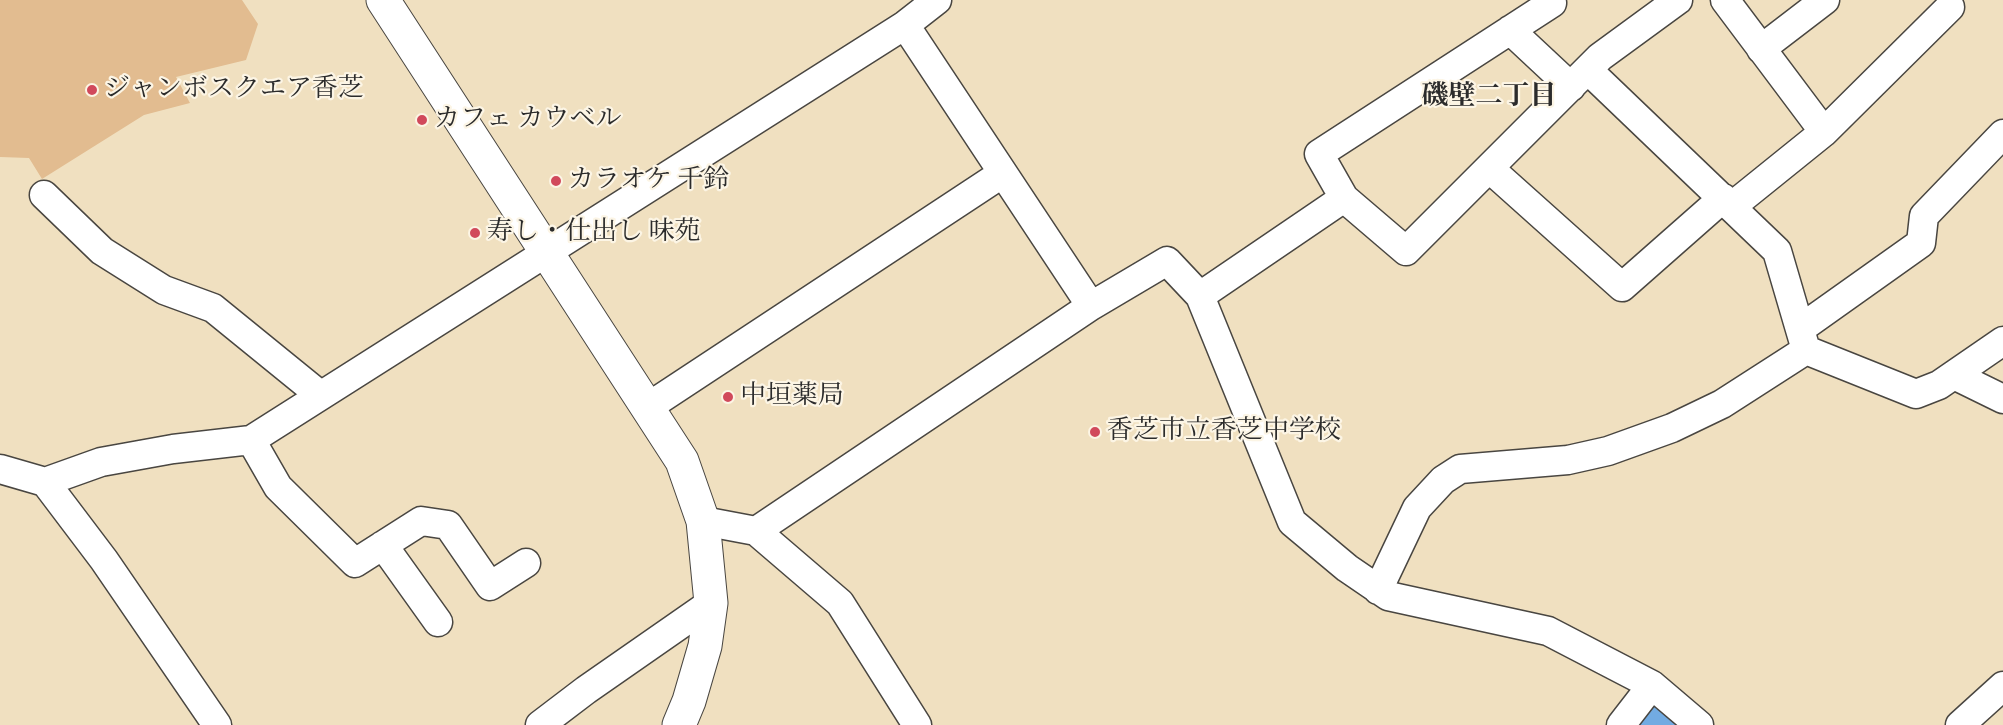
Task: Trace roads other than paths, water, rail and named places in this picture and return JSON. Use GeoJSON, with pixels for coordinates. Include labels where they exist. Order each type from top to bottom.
{"type":"FeatureCollection","features":[{"type":"Feature","properties":{"kind":"street"},"geometry":{"type":"LineString","coordinates":[[383,0],[682,460],[703,521],[711,603],[705,646],[689,701],[679,725]]}},
{"type":"Feature","properties":{"kind":"street"},"geometry":{"type":"LineString","coordinates":[[45,483],[101,462],[173,449],[251,440],[905,25],[937,0]]}},
{"type":"Feature","properties":{"kind":"street"},"geometry":{"type":"LineString","coordinates":[[1552,3],[1319,154],[1344,198],[1406,251],[1600,57],[1678,0]]}},
{"type":"Feature","properties":{"kind":"street"},"geometry":{"type":"LineString","coordinates":[[1725,0],[1824,132]]}},
{"type":"Feature","properties":{"kind":"street"},"geometry":{"type":"LineString","coordinates":[[1761,49],[1825,0]]}},
{"type":"Feature","properties":{"kind":"street"},"geometry":{"type":"LineString","coordinates":[[1489,168],[1622,287],[1727,202],[1824,132],[1950,7]]}},
{"type":"Feature","properties":{"kind":"street"},"geometry":{"type":"LineString","coordinates":[[905,25],[1091,306]]}},
{"type":"Feature","properties":{"kind":"street"},"geometry":{"type":"LineString","coordinates":[[1510,30],[1579,78],[1727,202],[1778,251],[1803,339],[1916,394],[1939,385],[2003,341]]}},
{"type":"Feature","properties":{"kind":"street"},"geometry":{"type":"LineString","coordinates":[[1378,590],[1417,508],[1443,480],[1460,469],[1568,460],[1608,451],[1672,428],[1722,404],[1921,243],[1924,216],[2003,134]]}},
{"type":"Feature","properties":{"kind":"street"},"geometry":{"type":"LineString","coordinates":[[648,407],[1003,173]]}},
{"type":"Feature","properties":{"kind":"street"},"geometry":{"type":"LineString","coordinates":[[44,195],[102,251],[164,290],[213,308],[320,395]]}},
{"type":"Feature","properties":{"kind":"street"},"geometry":{"type":"LineString","coordinates":[[1200,296],[1344,198]]}},
{"type":"Feature","properties":{"kind":"street"},"geometry":{"type":"LineString","coordinates":[[756,531],[1091,306],[1167,261],[1200,296],[1292,522],[1347,568],[1388,596],[1548,631],[1652,685],[1699,725]]}},
{"type":"Feature","properties":{"kind":"street"},"geometry":{"type":"LineString","coordinates":[[1954,375],[2003,399]]}},
{"type":"Feature","properties":{"kind":"street"},"geometry":{"type":"LineString","coordinates":[[251,440],[278,487],[355,563],[421,521],[448,525],[490,586],[526,563]]}},
{"type":"Feature","properties":{"kind":"street"},"geometry":{"type":"LineString","coordinates":[[0,469],[45,483],[104,560],[217,725]]}},
{"type":"Feature","properties":{"kind":"street"},"geometry":{"type":"LineString","coordinates":[[703,521],[756,531],[840,603],[917,725]]}},
{"type":"Feature","properties":{"kind":"street"},"geometry":{"type":"LineString","coordinates":[[384,545],[438,622]]}},
{"type":"Feature","properties":{"kind":"street"},"geometry":{"type":"LineString","coordinates":[[540,725],[711,603]]}},
{"type":"Feature","properties":{"kind":"street"},"geometry":{"type":"LineString","coordinates":[[1621,725],[1652,685]]}},
{"type":"Feature","properties":{"kind":"street"},"geometry":{"type":"LineString","coordinates":[[1974,721],[2003,686]]}},
{"type":"Feature","properties":{"kind":"water"},"geometry":{"type":"Polygon","coordinates":[[[1653,702],[1682,725],[1634,725],[1653,702]]]}},
{"type":"Feature","properties":{"kind":"place","name":"ジャンボスクエア香芝"},"geometry":{"type":"Point","coordinates":[92,90]}},
{"type":"Feature","properties":{"kind":"place","name":"カフェ カウベル"},"geometry":{"type":"Point","coordinates":[422,120]}},
{"type":"Feature","properties":{"kind":"place","name":"カラオケ 千鈴"},"geometry":{"type":"Point","coordinates":[556,181]}},
{"type":"Feature","properties":{"kind":"place","name":"寿し・仕出し 味苑"},"geometry":{"type":"Point","coordinates":[475,233]}},
{"type":"Feature","properties":{"kind":"place","name":"中垣薬局"},"geometry":{"type":"Point","coordinates":[728,397]}},
{"type":"Feature","properties":{"kind":"place","name":"香芝市立香芝中学校"},"geometry":{"type":"Point","coordinates":[1095,432]}},
{"type":"Feature","properties":{"kind":"district","name":"磯壁二丁目"},"geometry":{"type":"Point","coordinates":[1489,98]}}]}
